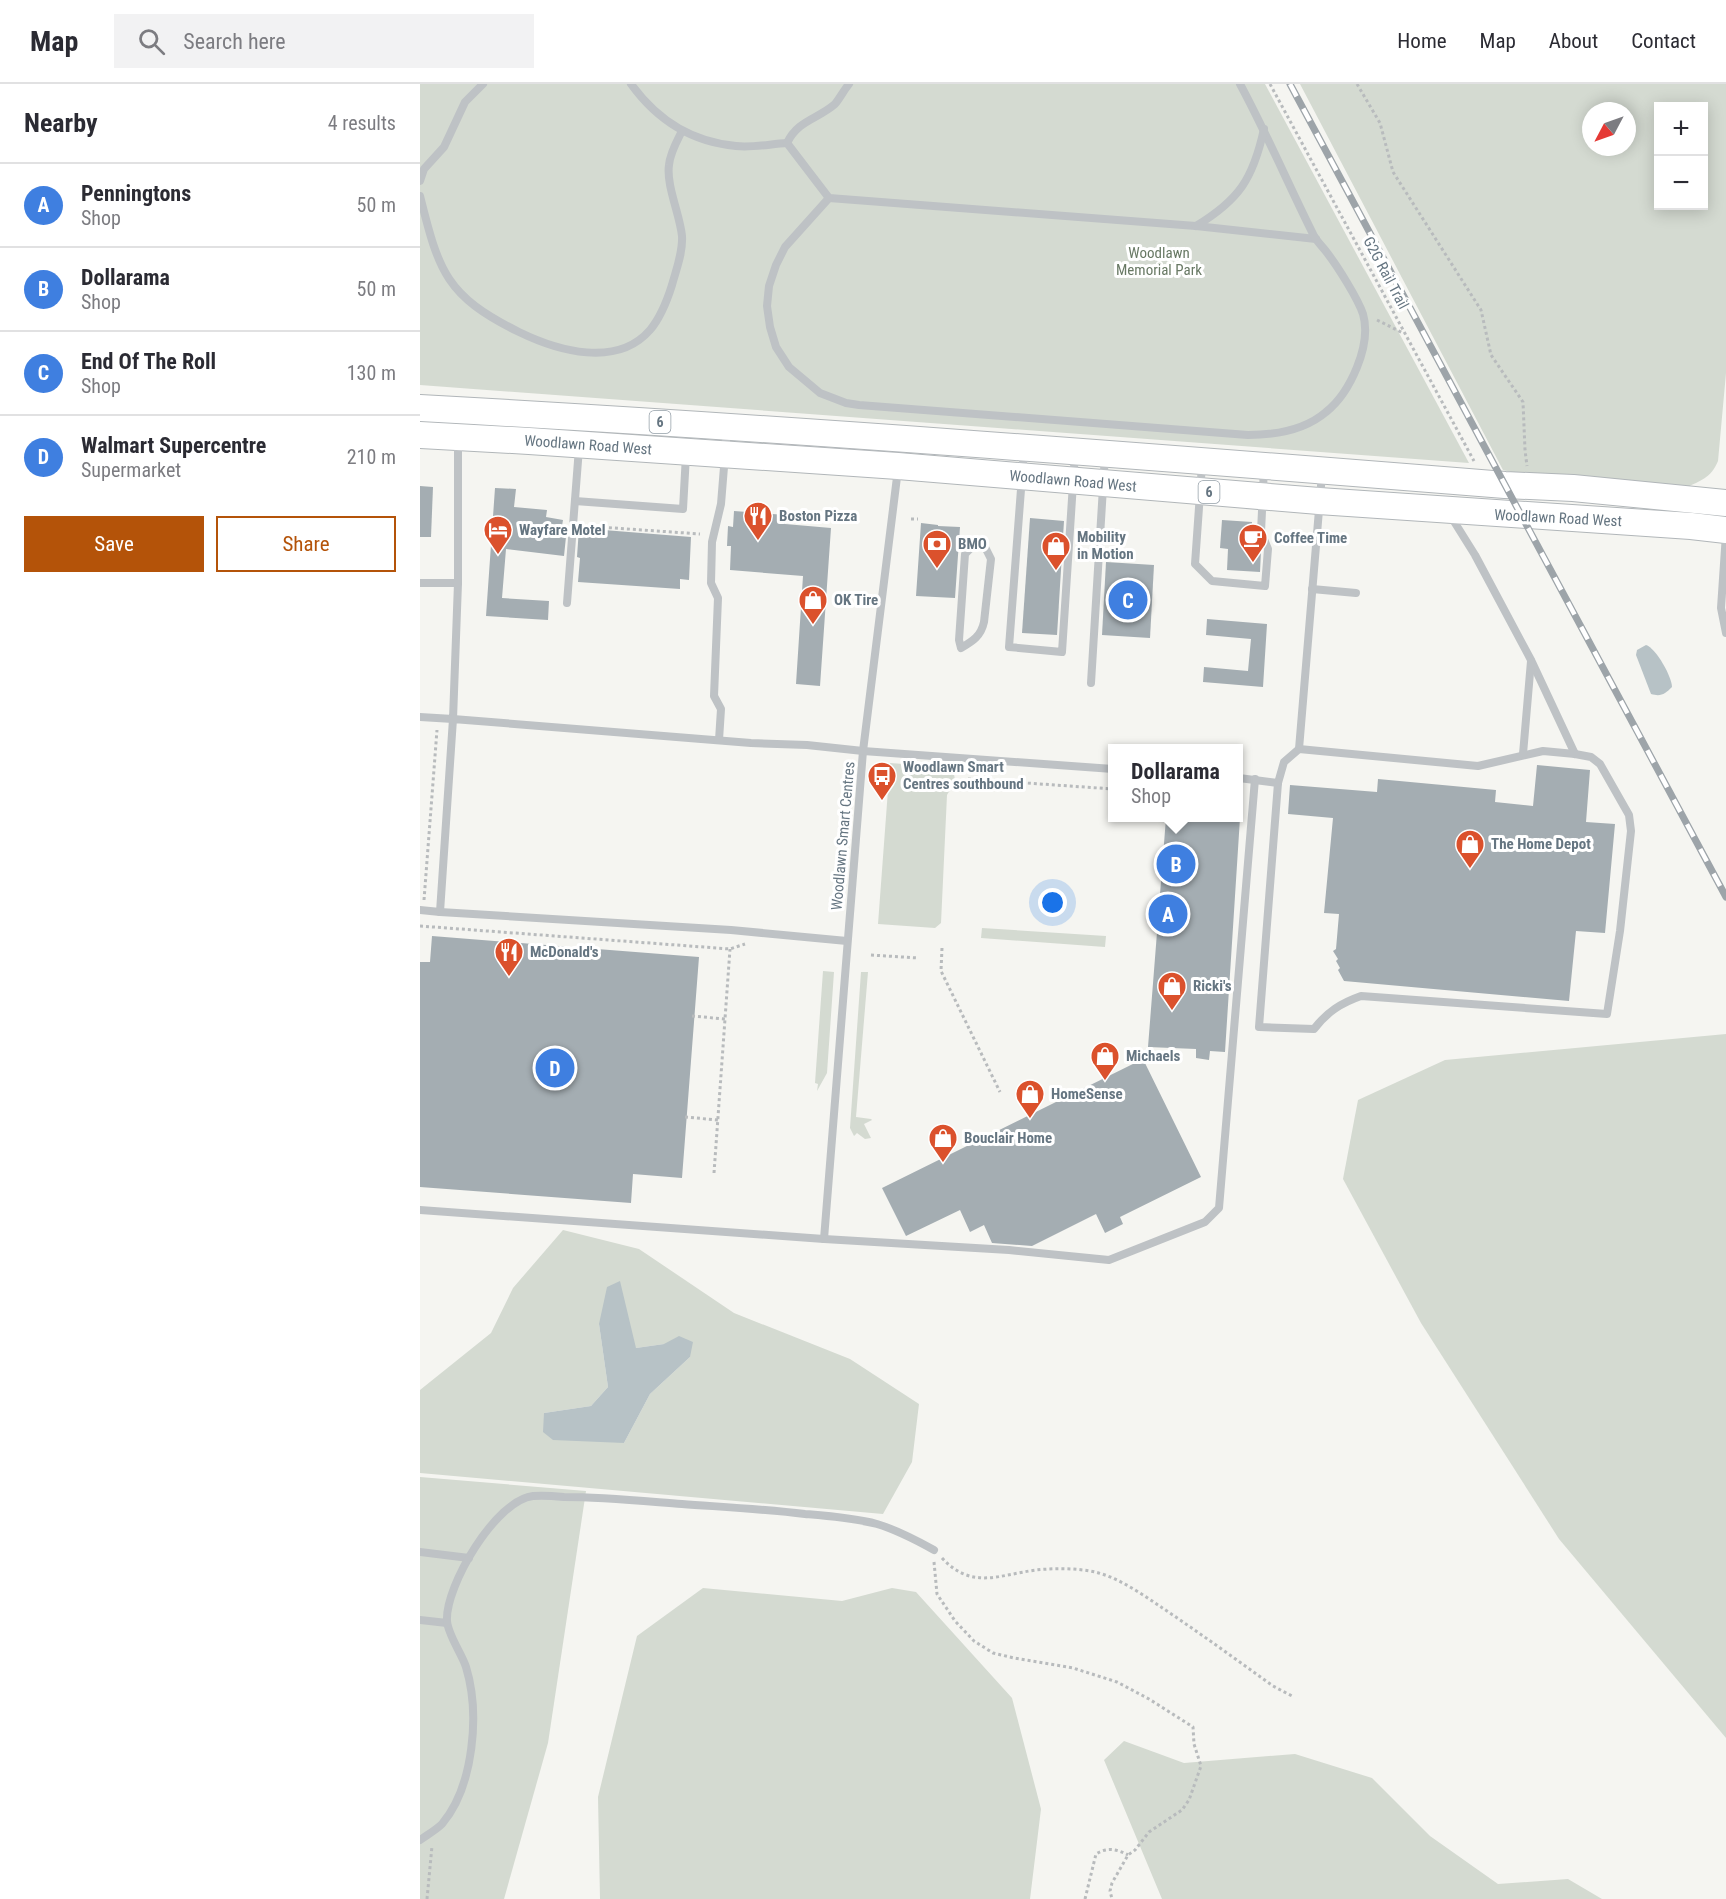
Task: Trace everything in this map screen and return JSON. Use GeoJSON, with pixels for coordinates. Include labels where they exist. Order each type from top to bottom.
{"type":"FeatureCollection","features":[{"type":"Feature","properties":{"kind":"main road","name":"Woodlawn Road West"},"geometry":{"type":"LineString","coordinates":[[420,408],[459,423],[687,438],[728,427],[899,453],[1022,476],[1074,481],[1447,511],[1726,530]]}},
{"type":"Feature","properties":{"kind":"main road","name":"Woodlawn Road West"},"geometry":{"type":"LineString","coordinates":[[420,435],[459,423]]}},
{"type":"Feature","properties":{"kind":"main road","name":"Woodlawn Road West"},"geometry":{"type":"LineString","coordinates":[[687,438],[726,455],[899,453],[1024,448],[1505,485],[1573,488],[1726,503]]}},
{"type":"Feature","properties":{"kind":"lane"},"geometry":{"type":"LineString","coordinates":[[420,181],[424,169],[444,147],[465,102],[483,84]]}},
{"type":"Feature","properties":{"kind":"lane"},"geometry":{"type":"LineString","coordinates":[[631,84],[644,101],[662,117],[682,131],[704,140],[738,146],[787,142]]}},
{"type":"Feature","properties":{"kind":"lane"},"geometry":{"type":"LineString","coordinates":[[787,142],[790,135],[802,124],[835,103],[849,84]]}},
{"type":"Feature","properties":{"kind":"lane"},"geometry":{"type":"LineString","coordinates":[[829,198],[785,247],[769,286],[767,306],[776,347],[789,367],[820,393],[846,403],[920,411],[1248,435],[1279,434],[1325,414],[1336,403],[1361,358],[1365,329],[1363,313],[1341,274],[1316,239],[1240,84]]}},
{"type":"Feature","properties":{"kind":"lane"},"geometry":{"type":"LineString","coordinates":[[1196,226],[1229,202],[1242,188],[1252,173],[1264,129]]}},
{"type":"Feature","properties":{"kind":"lane"},"geometry":{"type":"LineString","coordinates":[[420,196],[438,261],[452,285],[470,304],[507,326],[564,349],[596,352],[619,349],[643,338],[658,319],[667,301],[679,259],[682,236],[669,165],[682,131]]}},
{"type":"Feature","properties":{"kind":"lane"},"geometry":{"type":"LineString","coordinates":[[787,142],[829,198],[1196,226],[1316,239]]}},
{"type":"Feature","properties":{"kind":"lane"},"geometry":{"type":"LineString","coordinates":[[440,912],[453,719],[458,583],[459,423]]}},
{"type":"Feature","properties":{"kind":"lane"},"geometry":{"type":"LineString","coordinates":[[719,740],[721,709],[714,696],[718,598],[711,583],[712,542],[721,504],[728,427]]}},
{"type":"Feature","properties":{"kind":"lane"},"geometry":{"type":"LineString","coordinates":[[567,603],[579,430]]}},
{"type":"Feature","properties":{"kind":"lane"},"geometry":{"type":"LineString","coordinates":[[575,501],[683,509],[687,438]]}},
{"type":"Feature","properties":{"kind":"lane"},"geometry":{"type":"LineString","coordinates":[[1024,448],[1009,647],[1062,652],[1075,452]]}},
{"type":"Feature","properties":{"kind":"lane"},"geometry":{"type":"LineString","coordinates":[[899,453],[863,751],[1108,769]]}},
{"type":"Feature","properties":{"kind":"lane"},"geometry":{"type":"LineString","coordinates":[[1091,683],[1105,455]]}},
{"type":"Feature","properties":{"kind":"lane"},"geometry":{"type":"LineString","coordinates":[[1202,462],[1195,564],[1212,581],[1265,586],[1268,549],[1261,532],[1264,467]]}},
{"type":"Feature","properties":{"kind":"lane"},"geometry":{"type":"LineString","coordinates":[[1299,749],[1478,766],[1543,751],[1591,757],[1600,764],[1629,815],[1631,831],[1620,931],[1607,1014],[1361,996],[1331,1010],[1314,1029],[1259,1027],[1278,783],[1284,762],[1299,749],[1322,471]]}},
{"type":"Feature","properties":{"kind":"lane"},"geometry":{"type":"LineString","coordinates":[[1447,511],[1479,564],[1531,660],[1575,754]]}},
{"type":"Feature","properties":{"kind":"lane"},"geometry":{"type":"LineString","coordinates":[[1726,530],[1721,608],[1726,633]]}},
{"type":"Feature","properties":{"kind":"lane"},"geometry":{"type":"LineString","coordinates":[[977,545],[986,549],[991,559],[984,622],[982,631],[973,641],[961,648],[959,640],[965,554],[977,545]]}},
{"type":"Feature","properties":{"kind":"lane"},"geometry":{"type":"LineString","coordinates":[[420,583],[458,583]]}},
{"type":"Feature","properties":{"kind":"lane"},"geometry":{"type":"LineString","coordinates":[[1312,589],[1356,593]]}},
{"type":"Feature","properties":{"kind":"lane"},"geometry":{"type":"LineString","coordinates":[[1523,754],[1531,660]]}},
{"type":"Feature","properties":{"kind":"lane","name":"Woodlawn Smart Centres"},"geometry":{"type":"LineString","coordinates":[[420,717],[863,751],[824,1239]]}},
{"type":"Feature","properties":{"kind":"lane"},"geometry":{"type":"LineString","coordinates":[[1243,778],[1278,783]]}},
{"type":"Feature","properties":{"kind":"lane"},"geometry":{"type":"LineString","coordinates":[[420,1210],[1009,1250],[1108,1260],[1205,1222],[1219,1208],[1254,779]]}},
{"type":"Feature","properties":{"kind":"lane"},"geometry":{"type":"LineString","coordinates":[[422,910],[848,941]]}},
{"type":"Feature","properties":{"kind":"lane"},"geometry":{"type":"LineString","coordinates":[[420,1840],[442,1824],[455,1803],[465,1774],[473,1734],[474,1711],[471,1688],[465,1665],[447,1623],[450,1600],[469,1558],[502,1514],[515,1502],[531,1496],[578,1497],[828,1516],[876,1524],[907,1535],[934,1550]]}},
{"type":"Feature","properties":{"kind":"lane"},"geometry":{"type":"LineString","coordinates":[[420,1552],[469,1558]]}},
{"type":"Feature","properties":{"kind":"lane"},"geometry":{"type":"LineString","coordinates":[[420,1620],[447,1623]]}},
{"type":"Feature","properties":{"kind":"path","name":"G2G Rail Trail"},"geometry":{"type":"LineString","coordinates":[[1270,84],[1475,463]]}},
{"type":"Feature","properties":{"kind":"path"},"geometry":{"type":"LineString","coordinates":[[1357,84],[1380,123],[1393,172],[1481,310],[1491,355],[1523,402],[1528,470]]}},
{"type":"Feature","properties":{"kind":"path"},"geometry":{"type":"LineString","coordinates":[[1363,313],[1405,334]]}},
{"type":"Feature","properties":{"kind":"path"},"geometry":{"type":"LineString","coordinates":[[911,519],[918,519]]}},
{"type":"Feature","properties":{"kind":"path"},"geometry":{"type":"LineString","coordinates":[[581,525],[700,534]]}},
{"type":"Feature","properties":{"kind":"path"},"geometry":{"type":"LineString","coordinates":[[438,718],[421,926],[730,949],[745,944]]}},
{"type":"Feature","properties":{"kind":"path"},"geometry":{"type":"LineString","coordinates":[[968,779],[1108,789]]}},
{"type":"Feature","properties":{"kind":"path"},"geometry":{"type":"LineString","coordinates":[[942,948],[941,971],[1000,1092]]}},
{"type":"Feature","properties":{"kind":"path"},"geometry":{"type":"LineString","coordinates":[[714,1173],[730,949]]}},
{"type":"Feature","properties":{"kind":"path"},"geometry":{"type":"LineString","coordinates":[[871,955],[918,958]]}},
{"type":"Feature","properties":{"kind":"path"},"geometry":{"type":"LineString","coordinates":[[692,1016],[725,1019]]}},
{"type":"Feature","properties":{"kind":"path"},"geometry":{"type":"LineString","coordinates":[[686,1117],[718,1120]]}},
{"type":"Feature","properties":{"kind":"path"},"geometry":{"type":"LineString","coordinates":[[934,1550],[964,1576],[986,1579],[1060,1568],[1096,1572],[1118,1580],[1160,1606],[1273,1686],[1292,1696]]}},
{"type":"Feature","properties":{"kind":"path"},"geometry":{"type":"LineString","coordinates":[[934,1550],[933,1564],[938,1594],[955,1621],[974,1641],[993,1653],[1073,1668],[1117,1682],[1192,1724],[1195,1735],[1194,1744],[1201,1766],[1189,1800],[1182,1810],[1149,1832],[1128,1855],[1112,1883],[1110,1891],[1112,1899]]}},
{"type":"Feature","properties":{"kind":"path"},"geometry":{"type":"LineString","coordinates":[[427,1899],[433,1832]]}},
{"type":"Feature","properties":{"kind":"path"},"geometry":{"type":"LineString","coordinates":[[1085,1899],[1096,1854],[1112,1849],[1121,1850],[1128,1855]]}},
{"type":"Feature","properties":{"kind":"green space","name":"Woodlawn Memorial Park"},"geometry":{"type":"Polygon","coordinates":[[[420,84],[1265,84],[1469,463],[420,385],[420,84]]]}},
{"type":"Feature","properties":{"kind":"green space"},"geometry":{"type":"Polygon","coordinates":[[[1300,84],[1726,84],[1726,373],[1718,461],[1715,467],[1704,478],[1685,488],[1515,476],[1503,470],[1300,84]]]}},
{"type":"Feature","properties":{"kind":"green space"},"geometry":{"type":"Polygon","coordinates":[[[890,763],[945,767],[952,770],[955,777],[947,795],[941,923],[935,928],[878,924],[890,763]]]}},
{"type":"Feature","properties":{"kind":"green space"},"geometry":{"type":"Polygon","coordinates":[[[982,928],[1106,936],[1105,947],[981,938],[982,928]]]}},
{"type":"Feature","properties":{"kind":"green space"},"geometry":{"type":"Polygon","coordinates":[[[823,971],[834,972],[827,1073],[817,1091],[818,1084],[815,1083],[823,971]]]}},
{"type":"Feature","properties":{"kind":"green space"},"geometry":{"type":"Polygon","coordinates":[[[861,972],[868,972],[856,1117],[872,1120],[864,1124],[871,1138],[865,1139],[857,1133],[854,1136],[850,1128],[861,972]]]}},
{"type":"Feature","properties":{"kind":"green space"},"geometry":{"type":"Polygon","coordinates":[[[1726,1034],[1726,1738],[1559,1539],[1421,1323],[1343,1179],[1358,1100],[1445,1060],[1726,1034]]]}},
{"type":"Feature","properties":{"kind":"green space"},"geometry":{"type":"Polygon","coordinates":[[[563,1230],[639,1249],[734,1313],[850,1359],[919,1404],[912,1462],[883,1514],[420,1473],[420,1390],[491,1333],[513,1288],[563,1230]],[[599,1324],[608,1387],[591,1406],[544,1413],[624,1443],[650,1394],[690,1357],[664,1344],[636,1348],[599,1324]]]}},
{"type":"Feature","properties":{"kind":"green space"},"geometry":{"type":"Polygon","coordinates":[[[420,1477],[586,1491],[548,1743],[504,1899],[420,1899],[420,1477]]]}},
{"type":"Feature","properties":{"kind":"green space"},"geometry":{"type":"Polygon","coordinates":[[[703,1588],[842,1601],[892,1588],[916,1592],[1012,1698],[1041,1809],[1030,1899],[600,1899],[598,1797],[637,1636],[703,1588]]]}},
{"type":"Feature","properties":{"kind":"green space"},"geometry":{"type":"Polygon","coordinates":[[[1124,1741],[1184,1763],[1295,1754],[1372,1778],[1430,1836],[1498,1884],[1568,1879],[1602,1899],[1162,1899],[1104,1760],[1124,1741]]]}},
{"type":"Feature","properties":{"kind":"shaded area"},"geometry":{"type":"Polygon","coordinates":[[[1646,645],[1659,657],[1669,677],[1672,687],[1663,694],[1651,694],[1636,655],[1637,650],[1646,645]]]}},
{"type":"Feature","properties":{"kind":"shaded area"},"geometry":{"type":"Polygon","coordinates":[[[620,1281],[636,1348],[664,1344],[679,1336],[693,1342],[690,1357],[650,1394],[624,1443],[553,1440],[543,1432],[544,1413],[591,1406],[608,1387],[599,1324],[607,1287],[620,1281]]]}},
{"type":"Feature","properties":{"kind":"building"},"geometry":{"type":"Polygon","coordinates":[[[420,486],[433,487],[431,537],[420,537],[420,486]]]}},
{"type":"Feature","properties":{"kind":"building"},"geometry":{"type":"Polygon","coordinates":[[[495,488],[516,489],[514,507],[547,510],[546,517],[563,520],[562,526],[567,527],[564,556],[506,549],[502,598],[549,601],[548,620],[486,616],[495,488]]]}},
{"type":"Feature","properties":{"kind":"building"},"geometry":{"type":"Polygon","coordinates":[[[734,511],[786,515],[785,524],[831,528],[820,686],[796,684],[803,576],[730,570],[731,546],[727,546],[728,526],[733,527],[734,511]]]}},
{"type":"Feature","properties":{"kind":"building"},"geometry":{"type":"Polygon","coordinates":[[[1030,518],[1064,521],[1057,635],[1022,633],[1030,518]]]}},
{"type":"Feature","properties":{"kind":"building"},"geometry":{"type":"Polygon","coordinates":[[[1222,520],[1252,522],[1250,551],[1261,551],[1260,572],[1227,570],[1228,549],[1220,548],[1222,520]]]}},
{"type":"Feature","properties":{"kind":"building","name":"BMO"},"geometry":{"type":"Polygon","coordinates":[[[921,523],[960,527],[955,598],[916,596],[921,523]]]}},
{"type":"Feature","properties":{"kind":"building"},"geometry":{"type":"Polygon","coordinates":[[[579,528],[691,537],[689,580],[680,579],[680,589],[578,582],[579,528]]]}},
{"type":"Feature","properties":{"kind":"building"},"geometry":{"type":"Polygon","coordinates":[[[1106,562],[1154,565],[1150,638],[1102,635],[1106,562]]]}},
{"type":"Feature","properties":{"kind":"building"},"geometry":{"type":"Polygon","coordinates":[[[1207,619],[1267,624],[1263,687],[1203,682],[1204,667],[1248,671],[1251,639],[1206,635],[1207,619]]]}},
{"type":"Feature","properties":{"kind":"building","name":"The Home Depot"},"geometry":{"type":"Polygon","coordinates":[[[1537,765],[1590,770],[1586,822],[1615,824],[1605,933],[1576,931],[1569,1001],[1344,981],[1338,970],[1340,968],[1336,961],[1338,959],[1333,951],[1336,949],[1339,914],[1324,913],[1333,818],[1288,814],[1290,785],[1377,792],[1378,779],[1496,790],[1495,802],[1533,806],[1537,765]]]}},
{"type":"Feature","properties":{"kind":"building"},"geometry":{"type":"Polygon","coordinates":[[[1166,822],[1240,822],[1225,1052],[1210,1051],[1209,1060],[1196,1058],[1196,1049],[1148,1047],[1166,822]]]}},
{"type":"Feature","properties":{"kind":"building"},"geometry":{"type":"Polygon","coordinates":[[[432,936],[699,957],[682,1178],[633,1174],[631,1203],[420,1187],[420,962],[430,962],[432,936]]]}},
{"type":"Feature","properties":{"kind":"building"},"geometry":{"type":"Polygon","coordinates":[[[1143,1059],[1201,1177],[1120,1217],[1123,1224],[1105,1233],[1096,1214],[1032,1246],[992,1243],[984,1225],[970,1232],[960,1210],[906,1236],[882,1188],[1143,1059]]]}},
{"type":"Feature","properties":{"kind":"railway"},"geometry":{"type":"LineString","coordinates":[[1290,84],[1726,897]]}},
{"type":"Feature","properties":{"kind":"place","name":"Boston Pizza"},"geometry":{"type":"Point","coordinates":[758,542]}},
{"type":"Feature","properties":{"kind":"place","name":"Wayfare Motel"},"geometry":{"type":"Point","coordinates":[498,556]}},
{"type":"Feature","properties":{"kind":"place","name":"Coffee Time"},"geometry":{"type":"Point","coordinates":[1253,564]}},
{"type":"Feature","properties":{"kind":"place","name":"BMO"},"geometry":{"type":"Point","coordinates":[937,570]}},
{"type":"Feature","properties":{"kind":"place","name":"Mobility in Motion"},"geometry":{"type":"Point","coordinates":[1056,572]}},
{"type":"Feature","properties":{"kind":"place","name":"End Of The Roll"},"geometry":{"type":"Point","coordinates":[1128,600]}},
{"type":"Feature","properties":{"kind":"place","name":"OK Tire"},"geometry":{"type":"Point","coordinates":[813,626]}},
{"type":"Feature","properties":{"kind":"place","name":"Woodlawn Smart Centres southbound"},"geometry":{"type":"Point","coordinates":[882,802]}},
{"type":"Feature","properties":{"kind":"place","name":"Dollarama"},"geometry":{"type":"Point","coordinates":[1176,864]}},
{"type":"Feature","properties":{"kind":"place","name":"The Home Depot"},"geometry":{"type":"Point","coordinates":[1470,870]}},
{"type":"Feature","properties":{"kind":"place","name":"Penningtons"},"geometry":{"type":"Point","coordinates":[1168,914]}},
{"type":"Feature","properties":{"kind":"place","name":"McDonald's"},"geometry":{"type":"Point","coordinates":[509,978]}},
{"type":"Feature","properties":{"kind":"place","name":"Ricki's"},"geometry":{"type":"Point","coordinates":[1172,1012]}},
{"type":"Feature","properties":{"kind":"place","name":"Walmart Supercentre"},"geometry":{"type":"Point","coordinates":[555,1068]}},
{"type":"Feature","properties":{"kind":"place","name":"Michaels"},"geometry":{"type":"Point","coordinates":[1105,1082]}},
{"type":"Feature","properties":{"kind":"place","name":"HomeSense"},"geometry":{"type":"Point","coordinates":[1030,1120]}},
{"type":"Feature","properties":{"kind":"place","name":"Bouclair Home"},"geometry":{"type":"Point","coordinates":[943,1164]}}]}
